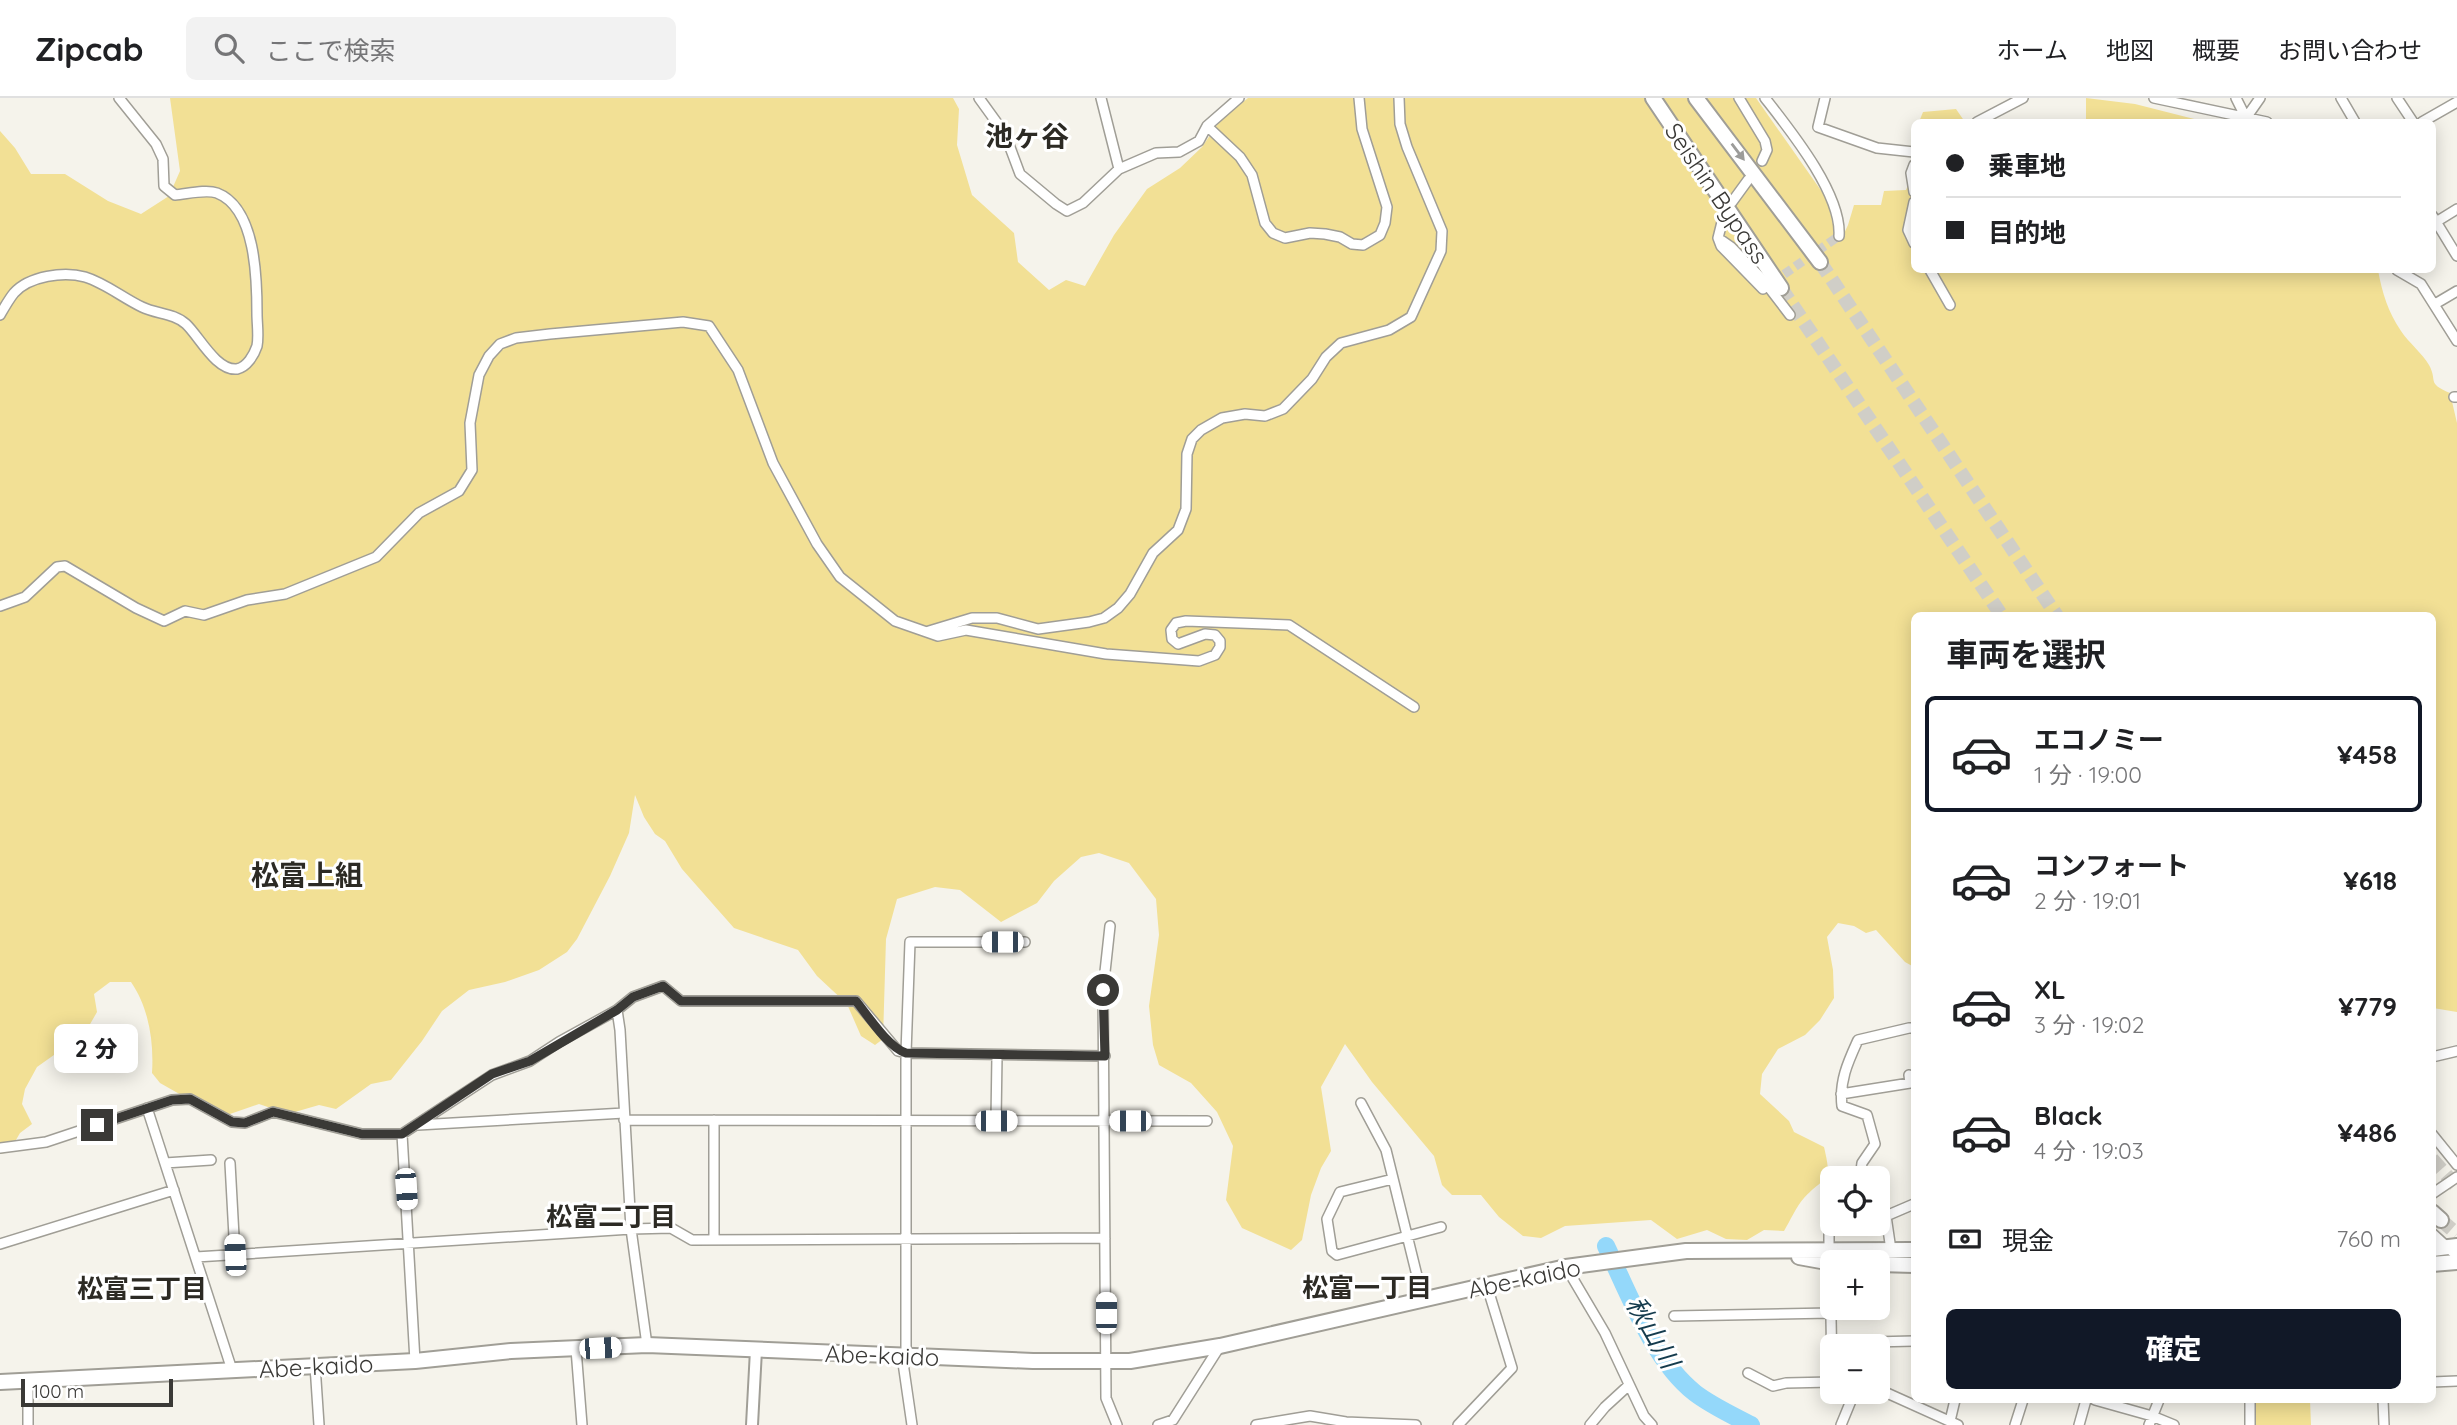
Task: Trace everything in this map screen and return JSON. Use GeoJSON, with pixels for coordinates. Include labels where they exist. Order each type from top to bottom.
{"type":"FeatureCollection","features":[{"type":"Feature","properties":{"kind":"main road","name":"Seishin Bypass"},"geometry":{"type":"LineString","coordinates":[[1653,98],[1781,288]]}},
{"type":"Feature","properties":{"kind":"main road","name":"Seishin Bypass"},"geometry":{"type":"LineString","coordinates":[[1696,98],[1820,262]]}},
{"type":"Feature","properties":{"kind":"main road","name":"Abe-kaido"},"geometry":{"type":"LineString","coordinates":[[0,1382],[415,1361],[510,1351],[648,1345],[1130,1362],[1220,1346],[1566,1267],[1686,1251],[1754,1250],[1820,1258]]}},
{"type":"Feature","properties":{"kind":"main road","name":"Abe-kaido"},"geometry":{"type":"LineString","coordinates":[[1891,1250],[1911,1250]]}},
{"type":"Feature","properties":{"kind":"main road"},"geometry":{"type":"LineString","coordinates":[[2436,1264],[2457,1262]]}},
{"type":"Feature","properties":{"kind":"main road"},"geometry":{"type":"LineString","coordinates":[[1890,1264],[1911,1265]]}},
{"type":"Feature","properties":{"kind":"street"},"geometry":{"type":"LineString","coordinates":[[0,315],[15,291],[29,283],[64,275],[85,277],[145,309],[169,314],[185,323],[212,357],[229,368],[243,367],[251,358],[257,345],[257,272],[239,212],[229,200],[215,192],[175,195],[164,186],[163,159],[156,144],[119,98]]}},
{"type":"Feature","properties":{"kind":"street"},"geometry":{"type":"LineString","coordinates":[[979,98],[1005,134],[1020,174],[1068,211],[1083,203],[1119,169],[1156,153],[1179,152],[1199,141],[1207,126],[1238,98]]}},
{"type":"Feature","properties":{"kind":"street"},"geometry":{"type":"LineString","coordinates":[[1101,98],[1119,169]]}},
{"type":"Feature","properties":{"kind":"street"},"geometry":{"type":"LineString","coordinates":[[1207,126],[1240,157],[1252,175],[1265,223],[1273,233],[1285,238],[1310,233],[1325,234],[1363,245],[1380,235],[1387,207],[1363,129],[1359,98]]}},
{"type":"Feature","properties":{"kind":"street"},"geometry":{"type":"LineString","coordinates":[[929,631],[972,618],[997,618],[1038,629],[1104,618],[1118,608],[1130,594],[1153,553],[1178,530],[1186,509],[1187,454],[1192,439],[1201,430],[1222,418],[1245,414],[1265,416],[1283,410],[1341,343],[1389,330],[1411,317],[1441,250],[1442,231],[1407,147],[1400,124],[1399,98]]}},
{"type":"Feature","properties":{"kind":"street"},"geometry":{"type":"LineString","coordinates":[[1739,98],[1765,141],[1767,150],[1762,162]]}},
{"type":"Feature","properties":{"kind":"street"},"geometry":{"type":"LineString","coordinates":[[1765,98],[1798,140],[1832,199],[1839,236]]}},
{"type":"Feature","properties":{"kind":"street"},"geometry":{"type":"LineString","coordinates":[[1825,98],[1818,127],[1877,148],[1911,152]]}},
{"type":"Feature","properties":{"kind":"street"},"geometry":{"type":"LineString","coordinates":[[1983,119],[2023,98]]}},
{"type":"Feature","properties":{"kind":"street"},"geometry":{"type":"LineString","coordinates":[[2155,98],[2250,119]]}},
{"type":"Feature","properties":{"kind":"street"},"geometry":{"type":"LineString","coordinates":[[2236,98],[2246,118]]}},
{"type":"Feature","properties":{"kind":"street"},"geometry":{"type":"LineString","coordinates":[[2246,118],[2260,98]]}},
{"type":"Feature","properties":{"kind":"street"},"geometry":{"type":"LineString","coordinates":[[2341,98],[2353,119]]}},
{"type":"Feature","properties":{"kind":"street"},"geometry":{"type":"LineString","coordinates":[[2397,98],[2411,119]]}},
{"type":"Feature","properties":{"kind":"street"},"geometry":{"type":"LineString","coordinates":[[2427,119],[2457,102]]}},
{"type":"Feature","properties":{"kind":"street"},"geometry":{"type":"LineString","coordinates":[[1732,202],[1748,180]]}},
{"type":"Feature","properties":{"kind":"street"},"geometry":{"type":"LineString","coordinates":[[2436,217],[2457,209]]}},
{"type":"Feature","properties":{"kind":"street"},"geometry":{"type":"LineString","coordinates":[[1911,216],[1908,230],[1911,236]]}},
{"type":"Feature","properties":{"kind":"street"},"geometry":{"type":"LineString","coordinates":[[1723,218],[1718,238],[1721,246],[1763,289]]}},
{"type":"Feature","properties":{"kind":"street"},"geometry":{"type":"LineString","coordinates":[[2436,221],[2457,256]]}},
{"type":"Feature","properties":{"kind":"street"},"geometry":{"type":"LineString","coordinates":[[1718,238],[1731,247],[1764,281],[1790,315]]}},
{"type":"Feature","properties":{"kind":"street"},"geometry":{"type":"LineString","coordinates":[[1932,273],[1950,305]]}},
{"type":"Feature","properties":{"kind":"street"},"geometry":{"type":"LineString","coordinates":[[2402,273],[2421,284],[2457,341]]}},
{"type":"Feature","properties":{"kind":"street"},"geometry":{"type":"LineString","coordinates":[[2435,304],[2457,291]]}},
{"type":"Feature","properties":{"kind":"street"},"geometry":{"type":"LineString","coordinates":[[0,606],[24,597],[57,566],[65,566],[164,621],[185,611],[204,615],[247,600],[285,594],[376,558],[419,513],[459,491],[472,470],[470,423],[479,375],[489,356],[500,344],[527,337],[683,322],[709,326],[738,370],[773,463],[817,544],[840,577],[895,621],[939,636],[966,630],[1107,654],[1199,661],[1215,655],[1220,641],[1214,635],[1205,634],[1178,644],[1172,639],[1171,630],[1177,623],[1186,621],[1289,625],[1414,707]]}},
{"type":"Feature","properties":{"kind":"street"},"geometry":{"type":"LineString","coordinates":[[1110,926],[1103,990],[1106,1363],[1107,1398],[1117,1425]]}},
{"type":"Feature","properties":{"kind":"street"},"geometry":{"type":"LineString","coordinates":[[912,1425],[904,1356],[905,1121],[910,942],[1025,942]]}},
{"type":"Feature","properties":{"kind":"street"},"geometry":{"type":"LineString","coordinates":[[0,1148],[46,1142],[172,1100],[190,1099],[232,1122],[245,1123],[273,1112],[362,1134],[402,1134],[492,1074],[530,1061],[617,1010],[633,997],[663,986],[681,1001],[856,1001],[889,1042],[898,1051],[906,1053],[1105,1056]]}},
{"type":"Feature","properties":{"kind":"street"},"geometry":{"type":"LineString","coordinates":[[617,1010],[631,1229],[648,1345]]}},
{"type":"Feature","properties":{"kind":"street"},"geometry":{"type":"LineString","coordinates":[[1862,1166],[1875,1144],[1867,1115],[1842,1106],[1845,1068],[1858,1040],[1911,1028]]}},
{"type":"Feature","properties":{"kind":"street"},"geometry":{"type":"LineString","coordinates":[[2436,1056],[2457,1053]]}},
{"type":"Feature","properties":{"kind":"street"},"geometry":{"type":"LineString","coordinates":[[996,1121],[997,1055]]}},
{"type":"Feature","properties":{"kind":"street"},"geometry":{"type":"LineString","coordinates":[[1841,1094],[1910,1083],[1909,1075]]}},
{"type":"Feature","properties":{"kind":"street"},"geometry":{"type":"LineString","coordinates":[[1361,1104],[1386,1150],[1423,1300]]}},
{"type":"Feature","properties":{"kind":"street"},"geometry":{"type":"LineString","coordinates":[[147,1108],[232,1370]]}},
{"type":"Feature","properties":{"kind":"street"},"geometry":{"type":"LineString","coordinates":[[416,1125],[624,1117],[714,1120],[1207,1121]]}},
{"type":"Feature","properties":{"kind":"street"},"geometry":{"type":"LineString","coordinates":[[714,1120],[714,1238]]}},
{"type":"Feature","properties":{"kind":"street"},"geometry":{"type":"LineString","coordinates":[[402,1134],[415,1361]]}},
{"type":"Feature","properties":{"kind":"street"},"geometry":{"type":"LineString","coordinates":[[2436,1139],[2457,1165]]}},
{"type":"Feature","properties":{"kind":"street"},"geometry":{"type":"LineString","coordinates":[[165,1163],[211,1160]]}},
{"type":"Feature","properties":{"kind":"street"},"geometry":{"type":"LineString","coordinates":[[230,1163],[235,1255]]}},
{"type":"Feature","properties":{"kind":"street"},"geometry":{"type":"LineString","coordinates":[[2436,1191],[2457,1177]]}},
{"type":"Feature","properties":{"kind":"street"},"geometry":{"type":"LineString","coordinates":[[1394,1180],[1340,1192],[1327,1219],[1332,1251],[1337,1255],[1441,1227]]}},
{"type":"Feature","properties":{"kind":"street"},"geometry":{"type":"LineString","coordinates":[[0,1244],[174,1189]]}},
{"type":"Feature","properties":{"kind":"street"},"geometry":{"type":"LineString","coordinates":[[1891,1250],[1886,1216],[1911,1205]]}},
{"type":"Feature","properties":{"kind":"street"},"geometry":{"type":"LineString","coordinates":[[196,1257],[671,1228],[692,1240],[1105,1238]]}},
{"type":"Feature","properties":{"kind":"street"},"geometry":{"type":"LineString","coordinates":[[2436,1237],[2448,1250]]}},
{"type":"Feature","properties":{"kind":"street"},"geometry":{"type":"LineString","coordinates":[[1566,1267],[1605,1333],[1644,1416],[1652,1425]]}},
{"type":"Feature","properties":{"kind":"street"},"geometry":{"type":"LineString","coordinates":[[1458,1425],[1512,1368],[1487,1286]]}},
{"type":"Feature","properties":{"kind":"street"},"geometry":{"type":"LineString","coordinates":[[1674,1316],[1820,1313]]}},
{"type":"Feature","properties":{"kind":"street"},"geometry":{"type":"LineString","coordinates":[[1890,1342],[1911,1341]]}},
{"type":"Feature","properties":{"kind":"street"},"geometry":{"type":"LineString","coordinates":[[1158,1425],[1177,1423],[1220,1346]]}},
{"type":"Feature","properties":{"kind":"street"},"geometry":{"type":"LineString","coordinates":[[576,1349],[582,1425]]}},
{"type":"Feature","properties":{"kind":"street"},"geometry":{"type":"LineString","coordinates":[[752,1425],[756,1350]]}},
{"type":"Feature","properties":{"kind":"street"},"geometry":{"type":"LineString","coordinates":[[315,1364],[319,1425]]}},
{"type":"Feature","properties":{"kind":"street"},"geometry":{"type":"LineString","coordinates":[[1748,1373],[1773,1385],[1820,1382]]}},
{"type":"Feature","properties":{"kind":"street"},"geometry":{"type":"LineString","coordinates":[[28,1380],[29,1425]]}},
{"type":"Feature","properties":{"kind":"street"},"geometry":{"type":"LineString","coordinates":[[2436,1382],[2457,1381]]}},
{"type":"Feature","properties":{"kind":"street"},"geometry":{"type":"LineString","coordinates":[[1590,1425],[1629,1385]]}},
{"type":"Feature","properties":{"kind":"street"},"geometry":{"type":"LineString","coordinates":[[1890,1394],[1954,1423],[1955,1403]]}},
{"type":"Feature","properties":{"kind":"street"},"geometry":{"type":"LineString","coordinates":[[2015,1425],[2021,1403]]}},
{"type":"Feature","properties":{"kind":"street"},"geometry":{"type":"LineString","coordinates":[[2079,1425],[2084,1403]]}},
{"type":"Feature","properties":{"kind":"street"},"geometry":{"type":"LineString","coordinates":[[2103,1403],[2150,1421],[2174,1425]]}},
{"type":"Feature","properties":{"kind":"street"},"geometry":{"type":"LineString","coordinates":[[2150,1421],[2158,1403]]}},
{"type":"Feature","properties":{"kind":"street"},"geometry":{"type":"LineString","coordinates":[[2250,1403],[2250,1425]]}},
{"type":"Feature","properties":{"kind":"street"},"geometry":{"type":"LineString","coordinates":[[2383,1403],[2384,1425]]}},
{"type":"Feature","properties":{"kind":"street"},"geometry":{"type":"LineString","coordinates":[[1841,1425],[1850,1404]]}},
{"type":"Feature","properties":{"kind":"street"},"geometry":{"type":"LineString","coordinates":[[1256,1425],[1310,1416],[1346,1423],[1416,1425]]}},
{"type":"Feature","properties":{"kind":"shaded area"},"geometry":{"type":"Polygon","coordinates":[[[170,98],[953,98],[959,109],[957,145],[972,195],[1014,233],[1018,262],[1049,290],[1066,280],[1085,286],[1114,235],[1147,189],[1180,168],[1202,147],[1219,122],[1248,98],[1756,98],[1827,199],[1835,233],[1840,242],[1854,205],[1881,205],[1884,191],[1906,190],[1911,178],[1911,273],[2379,273],[2392,317],[2429,365],[2435,384],[2450,393],[2457,423],[2457,1012],[2436,1008],[2436,612],[1911,612],[1911,965],[1876,930],[1866,933],[1854,926],[1838,923],[1827,937],[1833,970],[1834,998],[1820,1020],[1805,1035],[1778,1049],[1762,1074],[1760,1094],[1789,1121],[1794,1132],[1824,1147],[1827,1159],[1828,1166],[1820,1166],[1820,1183],[1801,1202],[1784,1231],[1764,1230],[1747,1240],[1726,1239],[1707,1230],[1677,1239],[1651,1220],[1565,1226],[1541,1238],[1523,1236],[1499,1217],[1481,1195],[1452,1195],[1442,1185],[1434,1156],[1372,1082],[1345,1044],[1321,1087],[1331,1151],[1311,1195],[1302,1240],[1291,1250],[1242,1228],[1226,1200],[1233,1146],[1217,1112],[1191,1083],[1159,1065],[1153,1045],[1149,1006],[1159,935],[1156,899],[1129,863],[1099,853],[1081,857],[1054,881],[1037,903],[1001,922],[960,890],[935,887],[897,899],[886,939],[883,1039],[875,1045],[861,1036],[847,1004],[817,976],[798,950],[734,928],[682,869],[665,841],[655,834],[635,795],[629,833],[610,876],[577,939],[567,952],[539,970],[505,982],[469,990],[442,1011],[391,1080],[371,1084],[336,1109],[319,1105],[288,1114],[259,1104],[230,1114],[213,1113],[160,1083],[152,1073],[151,1037],[137,992],[131,982],[110,982],[94,994],[97,1012],[85,1033],[37,1067],[25,1089],[22,1104],[32,1124],[20,1133],[9,1152],[0,1154],[0,131],[15,148],[31,174],[65,174],[108,201],[141,214],[169,196],[180,171],[170,98]]]}},
{"type":"Feature","properties":{"kind":"shaded area"},"geometry":{"type":"Polygon","coordinates":[[[2086,98],[2135,104],[2194,119],[2086,119],[2086,98]]]}},
{"type":"Feature","properties":{"kind":"shaded area"},"geometry":{"type":"Polygon","coordinates":[[[1956,109],[1963,119],[1920,119],[1923,112],[1956,109]]]}},
{"type":"Feature","properties":{"kind":"shaded area"},"geometry":{"type":"Polygon","coordinates":[[[2254,1403],[2310,1403],[2311,1425],[2252,1425],[2254,1403]]]}},
{"type":"Feature","properties":{"kind":"waterway","name":"秋山川"},"geometry":{"type":"LineString","coordinates":[[1606,1246],[1643,1325],[1667,1363],[1695,1393],[1751,1425]]}},
{"type":"Feature","properties":{"kind":"tunnel"},"geometry":{"type":"LineString","coordinates":[[1773,282],[1839,236]]}},
{"type":"Feature","properties":{"kind":"tunnel"},"geometry":{"type":"LineString","coordinates":[[1820,262],[2054,612]]}},
{"type":"Feature","properties":{"kind":"tunnel"},"geometry":{"type":"LineString","coordinates":[[1781,288],[1999,612]]}},
{"type":"Feature","properties":{"kind":"tunnel"},"geometry":{"type":"LineString","coordinates":[[2436,1163],[2457,1187]]}},
{"type":"Feature","properties":{"kind":"tunnel"},"geometry":{"type":"LineString","coordinates":[[2441,1220],[2457,1234]]}},
{"type":"Feature","properties":{"kind":"district","name":"池ヶ谷"},"geometry":{"type":"Point","coordinates":[1027,135]}},
{"type":"Feature","properties":{"kind":"district","name":"松富上組"},"geometry":{"type":"Point","coordinates":[307,874]}},
{"type":"Feature","properties":{"kind":"district","name":"松富二丁目"},"geometry":{"type":"Point","coordinates":[611,1216]}},
{"type":"Feature","properties":{"kind":"district","name":"松富一丁目"},"geometry":{"type":"Point","coordinates":[1367,1287]}},
{"type":"Feature","properties":{"kind":"district","name":"松富三丁目"},"geometry":{"type":"Point","coordinates":[142,1288]}},
{"type":"Feature","properties":{"kind":"route"},"geometry":{"type":"LineString","coordinates":[[97,1125],[172,1100],[190,1099],[232,1122],[245,1123],[273,1112],[362,1134],[402,1134],[492,1074],[530,1061],[617,1010],[633,997],[663,986],[681,1001],[856,1001],[889,1042],[898,1051],[906,1053],[1105,1056],[1103,990]]}}]}
